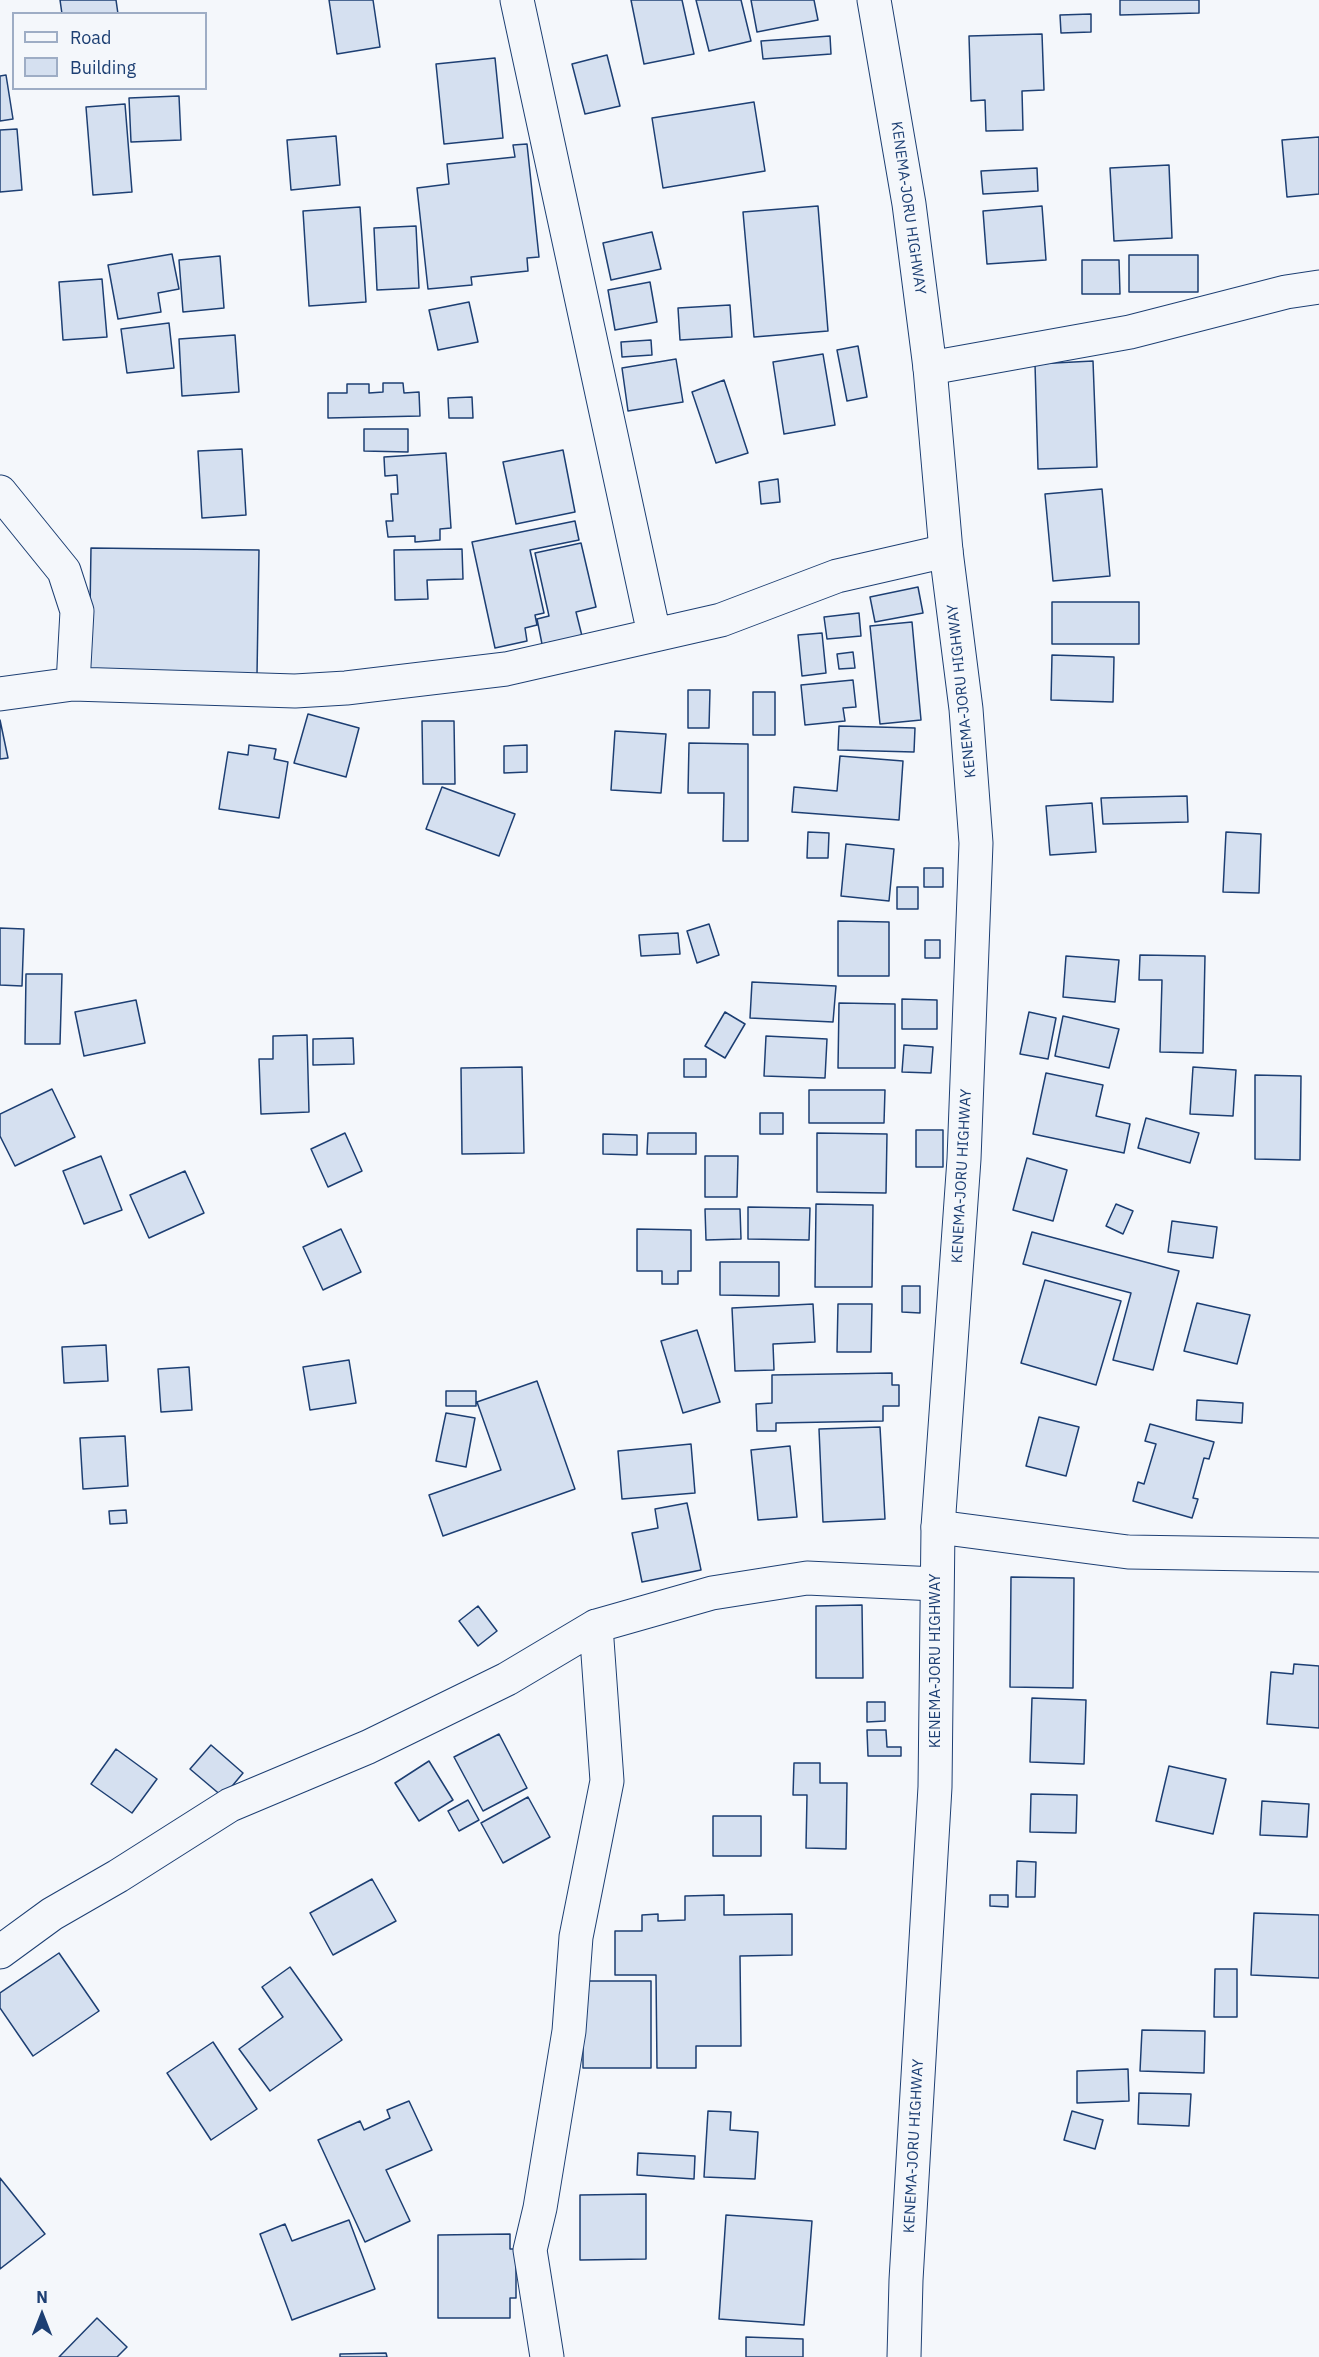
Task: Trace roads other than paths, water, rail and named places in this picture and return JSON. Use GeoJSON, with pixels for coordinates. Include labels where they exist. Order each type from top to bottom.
{"type":"FeatureCollection","features":[{"type":"Feature","properties":{"kind":"main road"},"geometry":{"type":"LineString","coordinates":[[517,0],[654,634]]}},
{"type":"Feature","properties":{"kind":"main road","name":"KENEMA-JORU HIGHWAY"},"geometry":{"type":"LineString","coordinates":[[874,0],[909,204],[930,368],[946,551],[966,709],[976,843],[964,1159],[938,1527],[935,1787],[906,2269],[904,2357]]}},
{"type":"Feature","properties":{"kind":"main road"},"geometry":{"type":"LineString","coordinates":[[930,368],[1130,332],[1319,286]]}},
{"type":"Feature","properties":{"kind":"main road"},"geometry":{"type":"LineString","coordinates":[[0,492],[64,571],[77,611],[73,684]]}},
{"type":"Feature","properties":{"kind":"main road"},"geometry":{"type":"LineString","coordinates":[[0,694],[73,684],[284,690],[346,688],[506,669],[721,620],[837,576],[946,551]]}},
{"type":"Feature","properties":{"kind":"main road"},"geometry":{"type":"LineString","coordinates":[[938,1527],[1128,1552],[1319,1555]]}},
{"type":"Feature","properties":{"kind":"main road"},"geometry":{"type":"LineString","coordinates":[[0,1953],[52,1914],[230,1806],[368,1747],[486,1689],[596,1626],[712,1593],[807,1578],[936,1584]]}},
{"type":"Feature","properties":{"kind":"main road"},"geometry":{"type":"LineString","coordinates":[[547,2357],[530,2250],[540,2208],[569,2031],[576,1937],[607,1781],[596,1626]]}}]}
